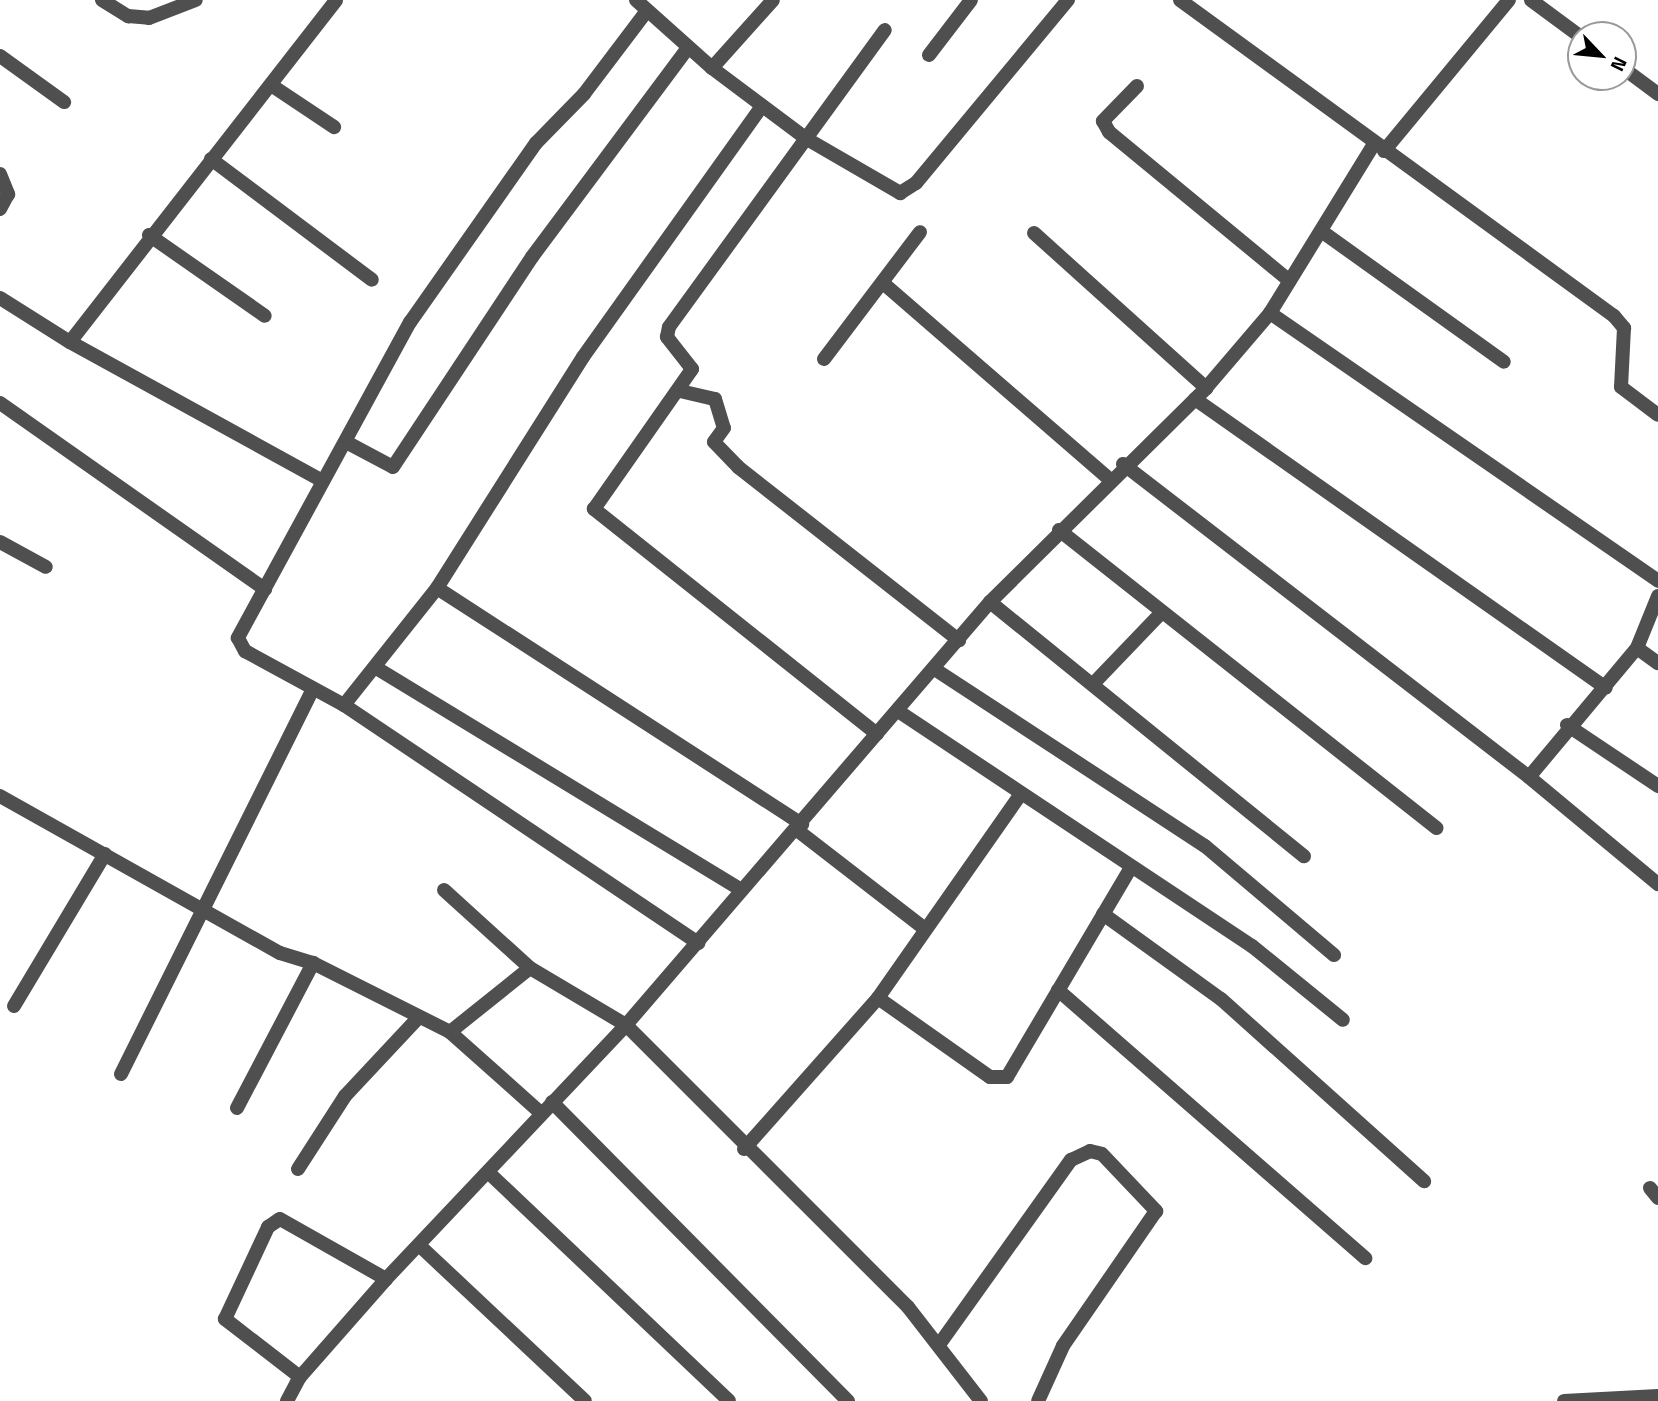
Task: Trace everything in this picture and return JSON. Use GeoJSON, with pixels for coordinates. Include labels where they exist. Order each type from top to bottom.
{"type":"FeatureCollection","features":[{"type":"Feature","properties":{"kind":"street"},"geometry":{"type":"LineString","coordinates":[[102,0],[128,16],[149,18],[196,0]]}},
{"type":"Feature","properties":{"kind":"street"},"geometry":{"type":"LineString","coordinates":[[70,342],[149,235],[336,0]]}},
{"type":"Feature","properties":{"kind":"street"},"geometry":{"type":"LineString","coordinates":[[636,0],[646,12],[712,68],[807,139],[890,188],[909,191],[1068,0]]}},
{"type":"Feature","properties":{"kind":"street"},"geometry":{"type":"LineString","coordinates":[[712,68],[773,0]]}},
{"type":"Feature","properties":{"kind":"street"},"geometry":{"type":"LineString","coordinates":[[929,55],[971,0]]}},
{"type":"Feature","properties":{"kind":"street"},"geometry":{"type":"LineString","coordinates":[[1180,0],[1614,316],[1624,328],[1621,387],[1658,415]]}},
{"type":"Feature","properties":{"kind":"street"},"geometry":{"type":"LineString","coordinates":[[287,1401],[300,1377],[386,1279],[626,1026],[698,943],[738,888],[799,827],[877,734],[936,670],[990,602],[1108,478],[1206,388],[1270,313],[1379,147],[1509,0]]}},
{"type":"Feature","properties":{"kind":"street"},"geometry":{"type":"LineString","coordinates":[[1531,0],[1567,27]]}},
{"type":"Feature","properties":{"kind":"street"},"geometry":{"type":"LineString","coordinates":[[646,12],[536,143],[410,322],[346,442],[321,480],[239,644],[312,691],[344,705],[698,943]]}},
{"type":"Feature","properties":{"kind":"street"},"geometry":{"type":"LineString","coordinates":[[877,734],[595,511],[680,391],[694,363],[670,341],[669,327],[885,30]]}},
{"type":"Feature","properties":{"kind":"street"},"geometry":{"type":"LineString","coordinates":[[346,442],[393,467],[532,257],[688,48]]}},
{"type":"Feature","properties":{"kind":"street"},"geometry":{"type":"LineString","coordinates":[[0,56],[64,102]]}},
{"type":"Feature","properties":{"kind":"street"},"geometry":{"type":"LineString","coordinates":[[1637,78],[1658,94]]}},
{"type":"Feature","properties":{"kind":"street"},"geometry":{"type":"LineString","coordinates":[[271,85],[334,127]]}},
{"type":"Feature","properties":{"kind":"street"},"geometry":{"type":"LineString","coordinates":[[1137,86],[1103,121],[1109,132],[1290,281]]}},
{"type":"Feature","properties":{"kind":"street"},"geometry":{"type":"LineString","coordinates":[[344,705],[378,669],[437,588],[583,356],[762,106]]}},
{"type":"Feature","properties":{"kind":"street"},"geometry":{"type":"LineString","coordinates":[[211,159],[372,280]]}},
{"type":"Feature","properties":{"kind":"street"},"geometry":{"type":"LineString","coordinates":[[0,174],[8,194],[0,209]]}},
{"type":"Feature","properties":{"kind":"street"},"geometry":{"type":"LineString","coordinates":[[824,359],[920,232]]}},
{"type":"Feature","properties":{"kind":"street"},"geometry":{"type":"LineString","coordinates":[[1034,233],[1206,388]]}},
{"type":"Feature","properties":{"kind":"street"},"geometry":{"type":"LineString","coordinates":[[1324,233],[1504,362]]}},
{"type":"Feature","properties":{"kind":"street"},"geometry":{"type":"LineString","coordinates":[[149,235],[265,316]]}},
{"type":"Feature","properties":{"kind":"street"},"geometry":{"type":"LineString","coordinates":[[883,283],[1108,478]]}},
{"type":"Feature","properties":{"kind":"street"},"geometry":{"type":"LineString","coordinates":[[0,298],[70,342],[321,480]]}},
{"type":"Feature","properties":{"kind":"street"},"geometry":{"type":"LineString","coordinates":[[1270,313],[1658,581]]}},
{"type":"Feature","properties":{"kind":"street"},"geometry":{"type":"LineString","coordinates":[[680,391],[715,399],[724,428],[714,443],[738,467],[959,640]]}},
{"type":"Feature","properties":{"kind":"street"},"geometry":{"type":"LineString","coordinates":[[1195,399],[1606,688]]}},
{"type":"Feature","properties":{"kind":"street"},"geometry":{"type":"LineString","coordinates":[[0,403],[265,589]]}},
{"type":"Feature","properties":{"kind":"street"},"geometry":{"type":"LineString","coordinates":[[1123,464],[1529,777],[1658,884]]}},
{"type":"Feature","properties":{"kind":"street"},"geometry":{"type":"LineString","coordinates":[[1059,530],[1436,828]]}},
{"type":"Feature","properties":{"kind":"street"},"geometry":{"type":"LineString","coordinates":[[0,542],[46,567]]}},
{"type":"Feature","properties":{"kind":"street"},"geometry":{"type":"LineString","coordinates":[[437,588],[799,827],[924,928]]}},
{"type":"Feature","properties":{"kind":"street"},"geometry":{"type":"LineString","coordinates":[[1529,777],[1567,725],[1606,688],[1637,648],[1658,596]]}},
{"type":"Feature","properties":{"kind":"street"},"geometry":{"type":"LineString","coordinates":[[990,602],[1094,683],[1304,856]]}},
{"type":"Feature","properties":{"kind":"street"},"geometry":{"type":"LineString","coordinates":[[1094,683],[1162,612]]}},
{"type":"Feature","properties":{"kind":"street"},"geometry":{"type":"LineString","coordinates":[[1637,648],[1658,663]]}},
{"type":"Feature","properties":{"kind":"street"},"geometry":{"type":"LineString","coordinates":[[378,669],[738,888]]}},
{"type":"Feature","properties":{"kind":"street"},"geometry":{"type":"LineString","coordinates":[[936,670],[1205,846],[1334,956]]}},
{"type":"Feature","properties":{"kind":"street"},"geometry":{"type":"LineString","coordinates":[[121,1074],[312,691]]}},
{"type":"Feature","properties":{"kind":"street"},"geometry":{"type":"LineString","coordinates":[[898,711],[1252,946],[1343,1020]]}},
{"type":"Feature","properties":{"kind":"street"},"geometry":{"type":"LineString","coordinates":[[1567,725],[1658,786]]}},
{"type":"Feature","properties":{"kind":"street"},"geometry":{"type":"LineString","coordinates":[[744,1149],[878,998],[924,928],[1021,794]]}},
{"type":"Feature","properties":{"kind":"street"},"geometry":{"type":"LineString","coordinates":[[0,796],[203,906],[280,953],[313,963],[450,1032],[541,1113]]}},
{"type":"Feature","properties":{"kind":"street"},"geometry":{"type":"LineString","coordinates":[[14,1006],[105,853]]}},
{"type":"Feature","properties":{"kind":"street"},"geometry":{"type":"LineString","coordinates":[[878,998],[1000,1079],[1012,1070],[1130,867]]}},
{"type":"Feature","properties":{"kind":"street"},"geometry":{"type":"LineString","coordinates":[[444,890],[530,968],[626,1026],[744,1149],[941,1342],[981,1401]]}},
{"type":"Feature","properties":{"kind":"street"},"geometry":{"type":"LineString","coordinates":[[1103,914],[1242,1017],[1424,1181]]}},
{"type":"Feature","properties":{"kind":"street"},"geometry":{"type":"LineString","coordinates":[[237,1108],[313,963]]}},
{"type":"Feature","properties":{"kind":"street"},"geometry":{"type":"LineString","coordinates":[[450,1032],[530,968]]}},
{"type":"Feature","properties":{"kind":"street"},"geometry":{"type":"LineString","coordinates":[[1058,990],[1365,1258]]}},
{"type":"Feature","properties":{"kind":"street"},"geometry":{"type":"LineString","coordinates":[[298,1169],[345,1096],[418,1017]]}},
{"type":"Feature","properties":{"kind":"street"},"geometry":{"type":"LineString","coordinates":[[552,1102],[848,1401]]}},
{"type":"Feature","properties":{"kind":"street"},"geometry":{"type":"LineString","coordinates":[[941,1342],[1071,1160],[1090,1151],[1102,1154],[1156,1211],[1063,1346],[1038,1401]]}},
{"type":"Feature","properties":{"kind":"street"},"geometry":{"type":"LineString","coordinates":[[488,1172],[729,1401]]}},
{"type":"Feature","properties":{"kind":"street"},"geometry":{"type":"LineString","coordinates":[[300,1377],[225,1319],[268,1227],[280,1219],[386,1279]]}},
{"type":"Feature","properties":{"kind":"street"},"geometry":{"type":"LineString","coordinates":[[420,1246],[585,1401]]}},
{"type":"Feature","properties":{"kind":"street"},"geometry":{"type":"LineString","coordinates":[[1564,1401],[1658,1396]]}}]}
